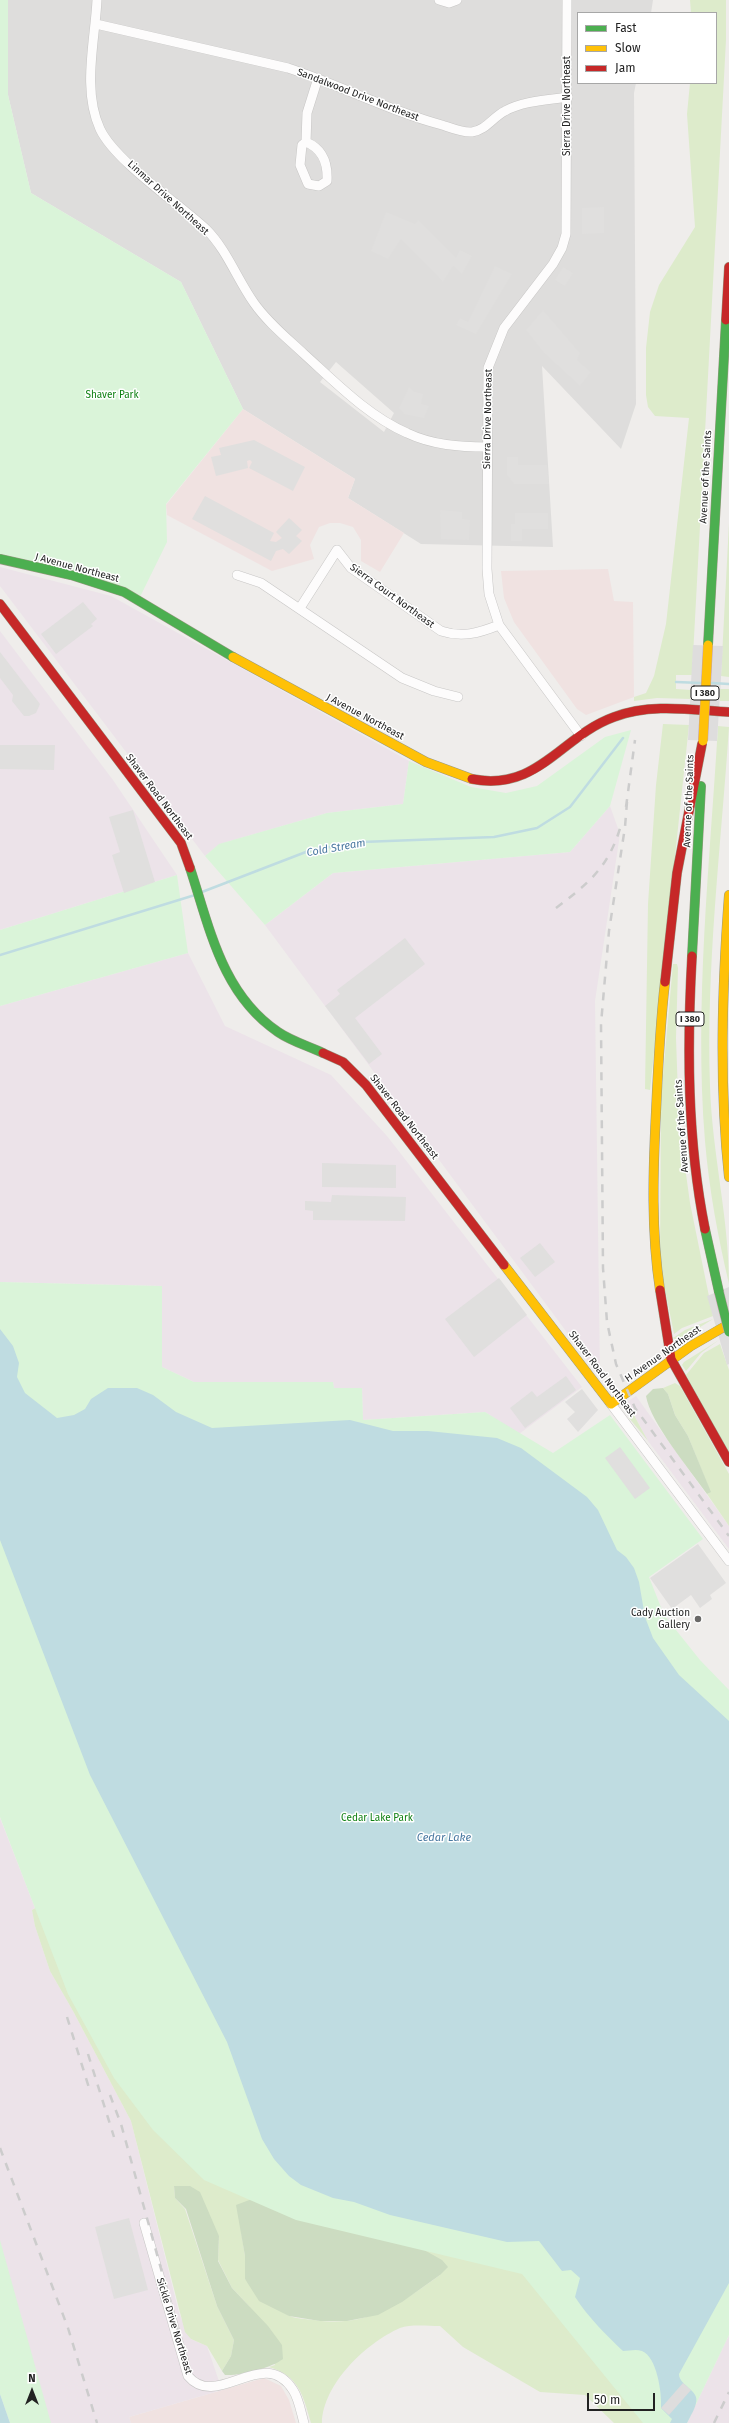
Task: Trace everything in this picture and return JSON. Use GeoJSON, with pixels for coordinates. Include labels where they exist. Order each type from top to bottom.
{"type":"FeatureCollection","features":[{"type":"Feature","properties":{"kind":"main road","name":"Avenue of the Saints"},"geometry":{"type":"LineString","coordinates":[[729,267],[702,742],[689,1078],[693,1151],[699,1192],[718,1292],[729,1332]]}},
{"type":"Feature","properties":{"kind":"main road","name":"J Avenue Northeast"},"geometry":{"type":"LineString","coordinates":[[0,559],[111,587],[138,599],[181,627],[303,696],[425,761],[458,774],[479,780],[518,777],[539,769],[581,736],[615,716],[633,712],[657,710],[729,712]]}},
{"type":"Feature","properties":{"kind":"main road","name":"Shaver Road Northeast"},"geometry":{"type":"LineString","coordinates":[[0,604],[176,837],[188,859],[225,972],[237,993],[255,1014],[279,1033],[343,1062],[366,1085],[611,1404]]}},
{"type":"Feature","properties":{"kind":"main road"},"geometry":{"type":"LineString","coordinates":[[702,742],[677,873],[660,1021],[653,1167],[653,1230],[656,1269],[671,1360],[729,1462]]}},
{"type":"Feature","properties":{"kind":"main road"},"geometry":{"type":"LineString","coordinates":[[729,895],[722,995],[721,1076],[729,1177]]}},
{"type":"Feature","properties":{"kind":"main road","name":"H Avenue Northeast"},"geometry":{"type":"LineString","coordinates":[[611,1404],[702,1338],[729,1324]]}},
{"type":"Feature","properties":{"kind":"street","name":"Linmar Drive Northeast"},"geometry":{"type":"LineString","coordinates":[[97,0],[90,88],[92,104],[101,130],[116,151],[208,231],[225,254],[253,302],[265,317],[332,379],[395,427],[415,436],[443,444],[487,447]]}},
{"type":"Feature","properties":{"kind":"street"},"geometry":{"type":"LineString","coordinates":[[440,0],[449,3],[457,0]]}},
{"type":"Feature","properties":{"kind":"street","name":"Sierra Drive Northeast"},"geometry":{"type":"LineString","coordinates":[[567,0],[568,97],[566,234],[562,248],[553,264],[514,312],[496,343],[488,368],[487,570],[489,594],[499,625],[581,736]]}},
{"type":"Feature","properties":{"kind":"street","name":"Sandalwood Drive Northeast"},"geometry":{"type":"LineString","coordinates":[[96,24],[288,68],[318,78],[363,98],[425,120],[470,132],[480,130],[505,111],[524,104],[568,97]]}},
{"type":"Feature","properties":{"kind":"street"},"geometry":{"type":"LineString","coordinates":[[306,142],[315,145],[323,156],[328,169],[327,181],[319,186],[308,184],[303,176],[300,153],[302,144],[306,142],[307,113],[318,78]]}},
{"type":"Feature","properties":{"kind":"street","name":"Sierra Court Northeast"},"geometry":{"type":"LineString","coordinates":[[300,608],[337,550],[351,568],[441,631],[450,634],[467,634],[483,632],[499,625]]}},
{"type":"Feature","properties":{"kind":"street"},"geometry":{"type":"LineString","coordinates":[[237,575],[261,583],[402,678],[434,691],[458,697]]}},
{"type":"Feature","properties":{"kind":"street","name":"Shaver Road Northeast"},"geometry":{"type":"LineString","coordinates":[[611,1404],[729,1561]]}},
{"type":"Feature","properties":{"kind":"street","name":"Sickle Drive Northeast"},"geometry":{"type":"LineString","coordinates":[[144,2223],[188,2376],[193,2382],[204,2386],[223,2384],[260,2373],[274,2373],[285,2379],[294,2392],[304,2423]]}},
{"type":"Feature","properties":{"kind":"shaded area"},"geometry":{"type":"Polygon","coordinates":[[[8,0],[653,0],[651,12],[577,12],[577,84],[636,84],[634,93],[636,404],[621,449],[542,366],[553,547],[421,544],[348,498],[355,479],[243,409],[181,282],[31,193],[8,95],[8,0]],[[336,362],[320,382],[384,432],[394,413],[336,362]]]}},
{"type":"Feature","properties":{"kind":"shaded area"},"geometry":{"type":"Polygon","coordinates":[[[604,207],[604,233],[582,234],[582,208],[604,207]]]}},
{"type":"Feature","properties":{"kind":"shaded area"},"geometry":{"type":"Polygon","coordinates":[[[386,212],[415,224],[418,220],[456,258],[460,250],[472,256],[462,274],[453,266],[443,282],[401,239],[388,259],[371,251],[386,212]]]}},
{"type":"Feature","properties":{"kind":"shaded area"},"geometry":{"type":"Polygon","coordinates":[[[495,266],[512,274],[476,334],[456,325],[460,318],[468,322],[495,266]]]}},
{"type":"Feature","properties":{"kind":"shaded area"},"geometry":{"type":"Polygon","coordinates":[[[563,267],[573,273],[565,286],[555,280],[563,267]]]}},
{"type":"Feature","properties":{"kind":"shaded area"},"geometry":{"type":"Polygon","coordinates":[[[543,310],[580,353],[577,360],[591,372],[580,386],[544,353],[526,330],[543,310]]]}},
{"type":"Feature","properties":{"kind":"shaded area"},"geometry":{"type":"Polygon","coordinates":[[[409,387],[415,392],[423,394],[421,404],[429,406],[424,418],[404,414],[399,408],[409,387]]]}},
{"type":"Feature","properties":{"kind":"shaded area"},"geometry":{"type":"Polygon","coordinates":[[[243,409],[355,479],[348,498],[404,533],[380,572],[361,561],[361,540],[353,527],[340,523],[330,523],[319,527],[310,545],[314,559],[272,571],[167,515],[166,505],[243,409]]]}},
{"type":"Feature","properties":{"kind":"shaded area"},"geometry":{"type":"Polygon","coordinates":[[[254,440],[305,467],[293,491],[249,468],[252,462],[250,460],[247,461],[248,468],[216,476],[211,457],[221,455],[219,448],[254,440]]]}},
{"type":"Feature","properties":{"kind":"shaded area"},"geometry":{"type":"Polygon","coordinates":[[[507,457],[518,457],[518,465],[547,465],[549,484],[514,484],[507,475],[507,457]]]}},
{"type":"Feature","properties":{"kind":"shaded area"},"geometry":{"type":"Polygon","coordinates":[[[205,496],[274,533],[270,541],[276,542],[282,538],[276,532],[289,518],[302,530],[296,536],[302,541],[289,554],[283,549],[276,551],[271,561],[192,519],[205,496]]]}},
{"type":"Feature","properties":{"kind":"shaded area"},"geometry":{"type":"Polygon","coordinates":[[[440,510],[462,512],[462,519],[470,520],[469,540],[441,539],[440,510]]]}},
{"type":"Feature","properties":{"kind":"shaded area"},"geometry":{"type":"Polygon","coordinates":[[[515,513],[548,513],[548,529],[522,529],[522,541],[511,541],[511,524],[515,524],[515,513]]]}},
{"type":"Feature","properties":{"kind":"shaded area"},"geometry":{"type":"Polygon","coordinates":[[[0,567],[111,596],[409,761],[403,804],[327,813],[220,844],[205,856],[0,586],[0,567]]]}},
{"type":"Feature","properties":{"kind":"shaded area"},"geometry":{"type":"Polygon","coordinates":[[[608,569],[614,601],[633,602],[634,697],[586,715],[577,709],[514,622],[504,598],[501,571],[608,569]]]}},
{"type":"Feature","properties":{"kind":"shaded area"},"geometry":{"type":"Polygon","coordinates":[[[83,602],[97,619],[91,624],[93,626],[56,654],[41,634],[83,602]]]}},
{"type":"Feature","properties":{"kind":"shaded area"},"geometry":{"type":"Polygon","coordinates":[[[0,631],[113,780],[177,875],[0,930],[0,631]]]}},
{"type":"Feature","properties":{"kind":"shaded area"},"geometry":{"type":"Polygon","coordinates":[[[0,652],[40,704],[36,713],[29,716],[24,716],[12,701],[13,695],[0,678],[0,652]]]}},
{"type":"Feature","properties":{"kind":"shaded area"},"geometry":{"type":"Polygon","coordinates":[[[0,745],[55,745],[54,770],[0,769],[0,745]]]}},
{"type":"Feature","properties":{"kind":"shaded area"},"geometry":{"type":"Polygon","coordinates":[[[610,806],[620,834],[595,1001],[600,1377],[265,925],[333,873],[570,852],[610,806]]]}},
{"type":"Feature","properties":{"kind":"shaded area"},"geometry":{"type":"Polygon","coordinates":[[[133,810],[155,882],[124,893],[112,855],[120,852],[109,817],[133,810]]]}},
{"type":"Feature","properties":{"kind":"shaded area"},"geometry":{"type":"Polygon","coordinates":[[[405,938],[425,964],[355,1018],[382,1054],[369,1064],[325,1006],[340,994],[337,990],[405,938]]]}},
{"type":"Feature","properties":{"kind":"shaded area"},"geometry":{"type":"Polygon","coordinates":[[[188,953],[225,1026],[331,1075],[387,1136],[582,1387],[519,1434],[485,1412],[363,1420],[362,1388],[334,1388],[333,1382],[194,1382],[162,1367],[162,1286],[0,1282],[0,1006],[188,953]]]}},
{"type":"Feature","properties":{"kind":"shaded area"},"geometry":{"type":"Polygon","coordinates":[[[322,1163],[396,1165],[396,1188],[322,1187],[322,1163]]]}},
{"type":"Feature","properties":{"kind":"shaded area"},"geometry":{"type":"Polygon","coordinates":[[[332,1195],[406,1197],[405,1221],[313,1220],[313,1211],[305,1210],[305,1201],[331,1202],[332,1195]]]}},
{"type":"Feature","properties":{"kind":"shaded area"},"geometry":{"type":"Polygon","coordinates":[[[540,1243],[555,1262],[535,1277],[520,1258],[540,1243]]]}},
{"type":"Feature","properties":{"kind":"shaded area"},"geometry":{"type":"Polygon","coordinates":[[[499,1278],[527,1315],[474,1357],[445,1319],[499,1278]]]}},
{"type":"Feature","properties":{"kind":"shaded area"},"geometry":{"type":"Polygon","coordinates":[[[566,1376],[576,1390],[525,1428],[510,1408],[532,1391],[537,1397],[566,1376]]]}},
{"type":"Feature","properties":{"kind":"shaded area"},"geometry":{"type":"Polygon","coordinates":[[[582,1389],[598,1410],[578,1432],[567,1419],[575,1412],[565,1402],[582,1389]]]}},
{"type":"Feature","properties":{"kind":"shaded area"},"geometry":{"type":"Polygon","coordinates":[[[636,1396],[729,1526],[729,1549],[648,1441],[627,1402],[636,1396]]]}},
{"type":"Feature","properties":{"kind":"shaded area"},"geometry":{"type":"Polygon","coordinates":[[[620,1447],[650,1488],[635,1499],[605,1458],[620,1447]]]}},
{"type":"Feature","properties":{"kind":"shaded area"},"geometry":{"type":"Polygon","coordinates":[[[698,1544],[726,1583],[710,1595],[712,1599],[700,1608],[691,1595],[672,1609],[650,1578],[698,1544]]]}},
{"type":"Feature","properties":{"kind":"shaded area"},"geometry":{"type":"Polygon","coordinates":[[[0,1818],[35,1908],[32,1910],[35,1926],[50,1971],[73,2011],[131,2121],[179,2313],[191,2339],[207,2346],[222,2390],[129,2417],[131,2423],[50,2423],[0,2248],[0,1818]]]}},
{"type":"Feature","properties":{"kind":"shaded area"},"geometry":{"type":"Polygon","coordinates":[[[129,2218],[148,2290],[114,2299],[95,2227],[129,2218]]]}},
{"type":"Feature","properties":{"kind":"shaded area"},"geometry":{"type":"Polygon","coordinates":[[[729,2335],[729,2423],[687,2423],[697,2402],[729,2335]]]}},
{"type":"Feature","properties":{"kind":"shaded area"},"geometry":{"type":"Polygon","coordinates":[[[264,2378],[281,2386],[289,2400],[296,2423],[131,2423],[129,2417],[264,2378]]]}},
{"type":"Feature","properties":{"kind":"green space","name":"Shaver Park"},"geometry":{"type":"Polygon","coordinates":[[[0,0],[8,0],[8,95],[31,193],[181,282],[243,409],[166,504],[167,542],[139,599],[0,559],[0,0]]]}},
{"type":"Feature","properties":{"kind":"green space"},"geometry":{"type":"Polygon","coordinates":[[[690,0],[726,0],[726,40],[692,675],[676,675],[676,689],[691,690],[691,699],[657,698],[634,701],[634,697],[646,693],[654,676],[666,624],[689,418],[655,416],[648,407],[646,395],[646,348],[650,312],[659,285],[695,227],[687,114],[690,84],[717,84],[717,12],[691,12],[690,0]]]}},
{"type":"Feature","properties":{"kind":"green space"},"geometry":{"type":"Polygon","coordinates":[[[729,523],[729,677],[721,676],[729,523]]]}},
{"type":"Feature","properties":{"kind":"green space"},"geometry":{"type":"Polygon","coordinates":[[[720,689],[729,689],[729,701],[720,701],[720,689]]]}},
{"type":"Feature","properties":{"kind":"green space"},"geometry":{"type":"Polygon","coordinates":[[[663,724],[689,725],[650,1090],[645,1089],[648,904],[656,785],[663,724]]]}},
{"type":"Feature","properties":{"kind":"green space"},"geometry":{"type":"Polygon","coordinates":[[[718,726],[729,727],[712,951],[709,1041],[711,1111],[724,1210],[729,1284],[711,1195],[705,1141],[702,1090],[701,1038],[704,934],[718,726]]]}},
{"type":"Feature","properties":{"kind":"green space"},"geometry":{"type":"Polygon","coordinates":[[[631,730],[610,806],[570,852],[333,873],[265,925],[205,856],[219,844],[327,813],[403,804],[409,761],[471,787],[506,793],[537,786],[605,737],[631,730]]]}},
{"type":"Feature","properties":{"kind":"green space"},"geometry":{"type":"Polygon","coordinates":[[[177,875],[188,953],[0,1006],[0,930],[177,875]]]}},
{"type":"Feature","properties":{"kind":"green space"},"geometry":{"type":"Polygon","coordinates":[[[673,964],[677,964],[678,968],[676,1038],[679,1123],[690,1203],[713,1316],[682,1328],[674,1334],[660,1264],[661,1098],[673,964]]]}},
{"type":"Feature","properties":{"kind":"green space","name":"Cedar Lake"},"geometry":{"type":"Polygon","coordinates":[[[0,1282],[162,1286],[162,1367],[194,1382],[333,1382],[334,1388],[362,1388],[363,1420],[485,1412],[553,1453],[610,1415],[703,1539],[649,1577],[664,1615],[700,1660],[729,1690],[729,2335],[687,2423],[643,2423],[522,2274],[296,2220],[204,2180],[153,2130],[114,2078],[68,1994],[0,1817],[0,1282]]]}},
{"type":"Feature","properties":{"kind":"green space"},"geometry":{"type":"Polygon","coordinates":[[[713,1319],[678,1341],[673,1338],[685,1330],[713,1319]]]}},
{"type":"Feature","properties":{"kind":"green space"},"geometry":{"type":"Polygon","coordinates":[[[719,1340],[701,1353],[686,1371],[682,1365],[684,1362],[719,1340]]]}},
{"type":"Feature","properties":{"kind":"green space"},"geometry":{"type":"Polygon","coordinates":[[[720,1344],[729,1370],[729,1453],[686,1375],[704,1353],[720,1344]]]}},
{"type":"Feature","properties":{"kind":"green space"},"geometry":{"type":"Polygon","coordinates":[[[675,1383],[680,1386],[729,1474],[729,1526],[707,1494],[709,1493],[708,1486],[688,1436],[675,1415],[668,1394],[663,1388],[675,1383]]]}},
{"type":"Feature","properties":{"kind":"green space"},"geometry":{"type":"Polygon","coordinates":[[[663,1388],[668,1394],[675,1415],[688,1436],[711,1492],[707,1494],[672,1446],[649,1407],[646,1396],[653,1389],[663,1388]]]}},
{"type":"Feature","properties":{"kind":"green space"},"geometry":{"type":"Polygon","coordinates":[[[629,1406],[648,1441],[629,1418],[631,1415],[629,1406]]]}},
{"type":"Feature","properties":{"kind":"green space"},"geometry":{"type":"Polygon","coordinates":[[[37,1907],[257,2190],[241,2231],[245,2256],[245,2279],[274,2305],[285,2314],[302,2319],[333,2322],[367,2317],[396,2304],[440,2275],[417,2246],[515,2251],[653,2423],[614,2423],[585,2395],[540,2392],[463,2347],[440,2326],[409,2326],[400,2328],[387,2335],[361,2354],[338,2380],[330,2394],[324,2408],[322,2423],[311,2423],[302,2395],[293,2381],[279,2371],[269,2367],[275,2365],[249,2306],[232,2288],[218,2260],[219,2236],[174,2186],[175,2198],[185,2209],[217,2306],[234,2340],[231,2356],[222,2371],[207,2346],[191,2339],[185,2332],[131,2121],[73,2011],[50,1971],[35,1926],[32,1910],[37,1907]]]}},
{"type":"Feature","properties":{"kind":"green space"},"geometry":{"type":"Polygon","coordinates":[[[174,2186],[190,2186],[200,2192],[219,2236],[218,2261],[232,2288],[268,2326],[282,2345],[283,2359],[264,2368],[247,2373],[225,2375],[222,2371],[231,2356],[234,2340],[217,2306],[186,2209],[175,2198],[174,2186]]]}},
{"type":"Feature","properties":{"kind":"green space"},"geometry":{"type":"Polygon","coordinates":[[[260,2196],[417,2246],[442,2260],[448,2267],[440,2275],[402,2302],[378,2315],[347,2321],[320,2321],[289,2316],[259,2301],[245,2279],[245,2256],[236,2205],[260,2196]]]}},
{"type":"Feature","properties":{"kind":"green space"},"geometry":{"type":"Polygon","coordinates":[[[0,2240],[51,2423],[10,2423],[0,2394],[0,2240]]]}},
{"type":"Feature","properties":{"kind":"water","name":"Cedar Lake"},"geometry":{"type":"Polygon","coordinates":[[[0,1329],[13,1346],[19,1363],[17,1377],[25,1393],[57,1418],[74,1415],[85,1409],[91,1399],[108,1388],[137,1388],[153,1395],[176,1412],[212,1428],[350,1420],[393,1431],[428,1431],[497,1438],[521,1448],[587,1497],[598,1510],[617,1550],[626,1557],[634,1568],[639,1582],[645,1617],[653,1638],[679,1675],[729,1721],[729,2283],[679,2374],[682,2382],[692,2391],[696,2399],[695,2408],[687,2423],[670,2423],[672,2419],[661,2408],[661,2394],[658,2376],[651,2360],[642,2351],[623,2351],[604,2332],[575,2297],[580,2278],[571,2270],[562,2271],[539,2241],[507,2242],[390,2215],[354,2202],[333,2198],[301,2185],[289,2176],[274,2159],[262,2139],[227,2042],[90,1775],[0,1540],[0,1329]]]}},
{"type":"Feature","properties":{"kind":"water"},"geometry":{"type":"Polygon","coordinates":[[[0,2394],[10,2423],[0,2423],[0,2394]]]}},
{"type":"Feature","properties":{"kind":"pier"},"geometry":{"type":"Polygon","coordinates":[[[693,645],[723,646],[717,741],[688,740],[693,645]]]}},
{"type":"Feature","properties":{"kind":"pier"},"geometry":{"type":"Polygon","coordinates":[[[729,1287],[729,1364],[727,1365],[707,1296],[729,1287]]]}},
{"type":"Feature","properties":{"kind":"pier"},"geometry":{"type":"Polygon","coordinates":[[[683,2383],[691,2390],[669,2415],[661,2408],[683,2383]]]}},
{"type":"Feature","properties":{"kind":"waterway","name":"Cold Stream"},"geometry":{"type":"LineString","coordinates":[[676,682],[701,683]]}},
{"type":"Feature","properties":{"kind":"waterway","name":"Cold Stream"},"geometry":{"type":"LineString","coordinates":[[712,683],[729,684]]}},
{"type":"Feature","properties":{"kind":"waterway","name":"Cold Stream"},"geometry":{"type":"LineString","coordinates":[[202,892],[311,850],[362,842],[494,837],[537,828],[570,807],[623,738]]}},
{"type":"Feature","properties":{"kind":"waterway","name":"Cold Stream"},"geometry":{"type":"LineString","coordinates":[[0,955],[195,895]]}},
{"type":"Feature","properties":{"kind":"railway"},"geometry":{"type":"LineString","coordinates":[[626,807],[635,740]]}},
{"type":"Feature","properties":{"kind":"railway"},"geometry":{"type":"LineString","coordinates":[[627,802],[625,827],[609,931],[601,1024],[603,1268],[607,1322],[616,1364],[635,1408],[729,1536]]}},
{"type":"Feature","properties":{"kind":"railway"},"geometry":{"type":"LineString","coordinates":[[556,908],[588,882],[604,863],[616,840],[621,825]]}},
{"type":"Feature","properties":{"kind":"railway"},"geometry":{"type":"LineString","coordinates":[[67,2017],[90,2091]]}},
{"type":"Feature","properties":{"kind":"railway"},"geometry":{"type":"LineString","coordinates":[[88,2054],[114,2137]]}},
{"type":"Feature","properties":{"kind":"railway"},"geometry":{"type":"LineString","coordinates":[[110,2095],[121,2124],[190,2374]]}},
{"type":"Feature","properties":{"kind":"railway"},"geometry":{"type":"LineString","coordinates":[[0,2148],[68,2328],[97,2423]]}},
{"type":"Feature","properties":{"kind":"railway"},"geometry":{"type":"LineString","coordinates":[[714,2423],[729,2392]]}},
{"type":"Feature","properties":{"kind":"traffic: fast"},"geometry":{"type":"LineString","coordinates":[[708,645],[726,320]]}},
{"type":"Feature","properties":{"kind":"traffic: fast"},"geometry":{"type":"LineString","coordinates":[[0,559],[71,575],[124,592],[233,657]]}},
{"type":"Feature","properties":{"kind":"traffic: fast"},"geometry":{"type":"LineString","coordinates":[[692,956],[701,786]]}},
{"type":"Feature","properties":{"kind":"traffic: fast"},"geometry":{"type":"LineString","coordinates":[[190,868],[220,959],[243,999],[259,1017],[278,1032],[294,1041],[323,1053]]}},
{"type":"Feature","properties":{"kind":"traffic: fast"},"geometry":{"type":"LineString","coordinates":[[705,1229],[719,1292]]}},
{"type":"Feature","properties":{"kind":"traffic: fast"},"geometry":{"type":"LineString","coordinates":[[719,1292],[729,1332]]}},
{"type":"Feature","properties":{"kind":"traffic: slow"},"geometry":{"type":"LineString","coordinates":[[703,741],[708,645]]}},
{"type":"Feature","properties":{"kind":"traffic: slow"},"geometry":{"type":"LineString","coordinates":[[233,657],[426,762],[472,779]]}},
{"type":"Feature","properties":{"kind":"traffic: slow"},"geometry":{"type":"LineString","coordinates":[[729,895],[723,1001],[724,1106],[729,1177]]}},
{"type":"Feature","properties":{"kind":"traffic: slow"},"geometry":{"type":"LineString","coordinates":[[660,1290],[655,1246],[654,1179],[658,1063],[665,982]]}},
{"type":"Feature","properties":{"kind":"traffic: slow"},"geometry":{"type":"LineString","coordinates":[[504,1265],[611,1404],[691,1346],[729,1324]]}},
{"type":"Feature","properties":{"kind":"traffic: jam"},"geometry":{"type":"LineString","coordinates":[[726,320],[729,267]]}},
{"type":"Feature","properties":{"kind":"traffic: jam"},"geometry":{"type":"LineString","coordinates":[[0,604],[181,843],[190,868]]}},
{"type":"Feature","properties":{"kind":"traffic: jam"},"geometry":{"type":"LineString","coordinates":[[472,779],[495,781],[515,777],[532,770],[595,726],[614,717],[628,713],[642,710],[672,708],[729,712]]}},
{"type":"Feature","properties":{"kind":"traffic: jam"},"geometry":{"type":"LineString","coordinates":[[665,982],[677,873],[702,744]]}},
{"type":"Feature","properties":{"kind":"traffic: jam"},"geometry":{"type":"LineString","coordinates":[[692,956],[689,1024],[690,1093],[695,1161],[705,1229]]}},
{"type":"Feature","properties":{"kind":"traffic: jam"},"geometry":{"type":"LineString","coordinates":[[323,1053],[343,1062],[366,1085],[504,1265]]}},
{"type":"Feature","properties":{"kind":"traffic: jam"},"geometry":{"type":"LineString","coordinates":[[660,1290],[671,1359],[729,1462]]}},
{"type":"Feature","properties":{"kind":"place","name":"Cady Auction Gallery"},"geometry":{"type":"Point","coordinates":[698,1619]}},
{"type":"Feature","properties":{"kind":"park label","name":"Cedar Lake Park"},"geometry":{"type":"Point","coordinates":[377,1818]}}]}
